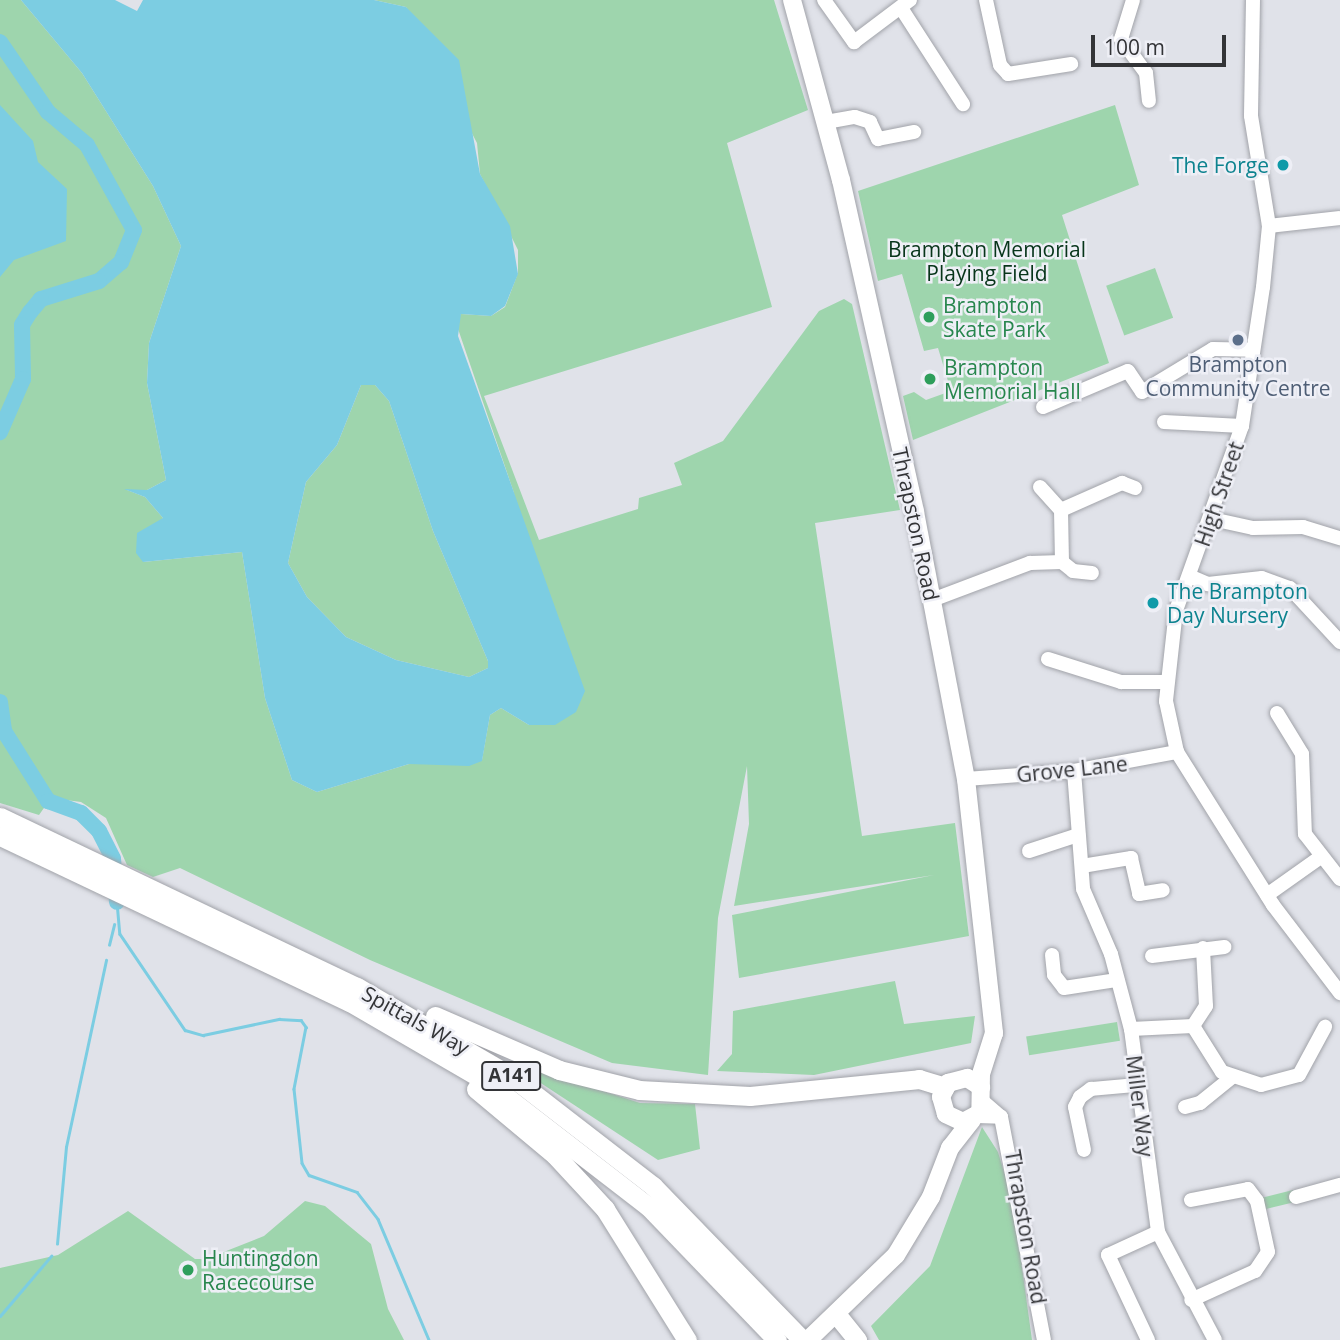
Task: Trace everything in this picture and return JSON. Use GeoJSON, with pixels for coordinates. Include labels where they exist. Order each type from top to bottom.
{"type":"FeatureCollection","features":[{"type":"Feature","properties":{"kind":"highway","name":"Spittals Way"},"geometry":{"type":"LineString","coordinates":[[0,817],[85,867],[350,1002],[486,1081],[585,1153],[678,1234],[777,1340]]}},
{"type":"Feature","properties":{"kind":"highway","name":"Spittals Way"},"geometry":{"type":"LineString","coordinates":[[0,836],[85,867]]}},
{"type":"Feature","properties":{"kind":"highway","name":"Spittals Way"},"geometry":{"type":"LineString","coordinates":[[160,903],[317,968],[436,1030],[584,1129],[686,1216],[810,1337]]}},
{"type":"Feature","properties":{"kind":"highway"},"geometry":{"type":"LineString","coordinates":[[317,968],[558,1070],[639,1090],[750,1096],[919,1079],[952,1082]]}},
{"type":"Feature","properties":{"kind":"highway"},"geometry":{"type":"LineString","coordinates":[[350,1002],[457,1074],[555,1155],[627,1239],[687,1340]]}},
{"type":"Feature","properties":{"kind":"highway"},"geometry":{"type":"LineString","coordinates":[[837,1315],[857,1340]]}},
{"type":"Feature","properties":{"kind":"main road","name":"Thrapston Road"},"geometry":{"type":"LineString","coordinates":[[793,1],[826,122],[932,600],[965,779],[994,1022],[978,1106]]}},
{"type":"Feature","properties":{"kind":"main road"},"geometry":{"type":"LineString","coordinates":[[950,1148],[946,1114],[952,1082],[988,1052]]}},
{"type":"Feature","properties":{"kind":"main road"},"geometry":{"type":"LineString","coordinates":[[952,1082],[978,1106]]}},
{"type":"Feature","properties":{"kind":"main road"},"geometry":{"type":"LineString","coordinates":[[946,1114],[978,1106]]}},
{"type":"Feature","properties":{"kind":"main road"},"geometry":{"type":"LineString","coordinates":[[810,1337],[837,1315],[902,1246],[931,1197],[950,1148],[978,1106]]}},
{"type":"Feature","properties":{"kind":"street"},"geometry":{"type":"LineString","coordinates":[[824,0],[854,43],[907,6],[962,104]]}},
{"type":"Feature","properties":{"kind":"street"},"geometry":{"type":"LineString","coordinates":[[986,0],[1000,65],[1008,74],[1071,64]]}},
{"type":"Feature","properties":{"kind":"street"},"geometry":{"type":"LineString","coordinates":[[1133,0],[1121,39],[1146,73],[1149,101]]}},
{"type":"Feature","properties":{"kind":"street","name":"High Street"},"geometry":{"type":"LineString","coordinates":[[1253,0],[1251,116],[1269,226],[1242,426],[1212,519],[1189,576],[1167,650],[1166,682],[1177,752],[1267,895],[1303,948],[1340,993]]}},
{"type":"Feature","properties":{"kind":"street"},"geometry":{"type":"LineString","coordinates":[[826,122],[855,117],[870,122],[877,139],[914,132]]}},
{"type":"Feature","properties":{"kind":"street"},"geometry":{"type":"LineString","coordinates":[[1269,226],[1340,218]]}},
{"type":"Feature","properties":{"kind":"street"},"geometry":{"type":"LineString","coordinates":[[1043,407],[1128,371],[1142,393],[1213,349],[1252,350]]}},
{"type":"Feature","properties":{"kind":"street"},"geometry":{"type":"LineString","coordinates":[[1164,422],[1242,426]]}},
{"type":"Feature","properties":{"kind":"street"},"geometry":{"type":"LineString","coordinates":[[1061,510],[1122,483],[1135,488]]}},
{"type":"Feature","properties":{"kind":"street"},"geometry":{"type":"LineString","coordinates":[[1040,487],[1061,510],[1062,562]]}},
{"type":"Feature","properties":{"kind":"street"},"geometry":{"type":"LineString","coordinates":[[1212,519],[1253,528],[1303,527],[1340,538]]}},
{"type":"Feature","properties":{"kind":"street"},"geometry":{"type":"LineString","coordinates":[[932,600],[1030,563],[1062,562],[1092,573]]}},
{"type":"Feature","properties":{"kind":"street"},"geometry":{"type":"LineString","coordinates":[[1189,576],[1208,584],[1262,578],[1290,588],[1340,642]]}},
{"type":"Feature","properties":{"kind":"street"},"geometry":{"type":"LineString","coordinates":[[1048,659],[1121,682],[1166,682]]}},
{"type":"Feature","properties":{"kind":"street"},"geometry":{"type":"LineString","coordinates":[[1277,713],[1302,754],[1304,834],[1319,858],[1340,879]]}},
{"type":"Feature","properties":{"kind":"street","name":"Grove Lane"},"geometry":{"type":"LineString","coordinates":[[965,779],[1074,771],[1177,752]]}},
{"type":"Feature","properties":{"kind":"street","name":"Miller Way"},"geometry":{"type":"LineString","coordinates":[[1074,771],[1083,889],[1117,981],[1131,1029],[1136,1085],[1158,1231],[1191,1300],[1215,1340]]}},
{"type":"Feature","properties":{"kind":"street"},"geometry":{"type":"LineString","coordinates":[[1028,851],[1078,835]]}},
{"type":"Feature","properties":{"kind":"street"},"geometry":{"type":"LineString","coordinates":[[1082,866],[1130,858],[1139,894],[1163,890]]}},
{"type":"Feature","properties":{"kind":"street"},"geometry":{"type":"LineString","coordinates":[[1267,895],[1319,858]]}},
{"type":"Feature","properties":{"kind":"street"},"geometry":{"type":"LineString","coordinates":[[1152,956],[1224,947]]}},
{"type":"Feature","properties":{"kind":"street"},"geometry":{"type":"LineString","coordinates":[[1193,1026],[1206,1006],[1203,948]]}},
{"type":"Feature","properties":{"kind":"street"},"geometry":{"type":"LineString","coordinates":[[1052,955],[1054,975],[1064,988],[1117,981]]}},
{"type":"Feature","properties":{"kind":"street"},"geometry":{"type":"LineString","coordinates":[[1131,1029],[1193,1026]]}},
{"type":"Feature","properties":{"kind":"street"},"geometry":{"type":"LineString","coordinates":[[1193,1026],[1231,1078],[1261,1085],[1291,1080],[1313,1058],[1325,1027]]}},
{"type":"Feature","properties":{"kind":"street"},"geometry":{"type":"LineString","coordinates":[[1185,1107],[1200,1103],[1231,1078]]}},
{"type":"Feature","properties":{"kind":"street"},"geometry":{"type":"LineString","coordinates":[[1084,1150],[1075,1107],[1080,1097],[1091,1089],[1136,1085]]}},
{"type":"Feature","properties":{"kind":"street","name":"Thrapston Road"},"geometry":{"type":"LineString","coordinates":[[978,1106],[1001,1117],[1014,1159],[1044,1340]]}},
{"type":"Feature","properties":{"kind":"street"},"geometry":{"type":"LineString","coordinates":[[1296,1197],[1340,1185]]}},
{"type":"Feature","properties":{"kind":"street"},"geometry":{"type":"LineString","coordinates":[[1191,1200],[1248,1189],[1257,1200],[1268,1252],[1255,1271],[1191,1300]]}},
{"type":"Feature","properties":{"kind":"street"},"geometry":{"type":"LineString","coordinates":[[1148,1340],[1108,1255],[1158,1231]]}},
{"type":"Feature","properties":{"kind":"green space"},"geometry":{"type":"Polygon","coordinates":[[[0,0],[21,0],[82,73],[153,186],[181,246],[149,343],[147,383],[166,480],[147,490],[127,490],[145,497],[163,518],[143,562],[242,552],[265,698],[292,780],[317,792],[409,764],[482,760],[490,715],[501,708],[529,725],[514,493],[456,323],[461,314],[491,316],[505,307],[518,273],[518,250],[480,174],[477,143],[406,7],[374,0],[774,0],[808,110],[727,143],[772,307],[484,396],[539,540],[638,509],[639,498],[682,485],[674,463],[723,441],[819,311],[844,299],[852,304],[900,510],[815,523],[862,836],[955,823],[969,936],[739,978],[732,915],[934,875],[734,906],[749,824],[747,766],[718,918],[708,1075],[612,1063],[370,960],[180,868],[153,877],[127,865],[106,818],[81,802],[51,798],[39,815],[0,803],[0,0]]]}},
{"type":"Feature","properties":{"kind":"green space","name":"Brampton Memorial Playing Field"},"geometry":{"type":"Polygon","coordinates":[[[1115,105],[1139,185],[1062,215],[1109,363],[913,440],[903,396],[914,392],[926,400],[951,391],[938,348],[924,351],[902,274],[878,281],[858,191],[1115,105]]]}},
{"type":"Feature","properties":{"kind":"green space"},"geometry":{"type":"Polygon","coordinates":[[[1155,268],[1173,318],[1124,336],[1106,286],[1155,268]]]}},
{"type":"Feature","properties":{"kind":"green space"},"geometry":{"type":"Polygon","coordinates":[[[361,385],[375,385],[389,401],[433,531],[488,661],[488,668],[469,677],[396,660],[346,637],[307,597],[288,563],[306,482],[337,445],[361,385]]]}},
{"type":"Feature","properties":{"kind":"green space"},"geometry":{"type":"Polygon","coordinates":[[[895,981],[904,1024],[975,1016],[971,1043],[814,1075],[717,1071],[732,1054],[733,1011],[895,981]]]}},
{"type":"Feature","properties":{"kind":"green space"},"geometry":{"type":"Polygon","coordinates":[[[1117,1022],[1120,1041],[1029,1055],[1026,1036],[1117,1022]]]}},
{"type":"Feature","properties":{"kind":"green space"},"geometry":{"type":"Polygon","coordinates":[[[532,1068],[640,1103],[695,1104],[700,1149],[658,1160],[530,1076],[532,1068]]]}},
{"type":"Feature","properties":{"kind":"green space"},"geometry":{"type":"Polygon","coordinates":[[[982,1127],[998,1152],[1013,1202],[1032,1340],[879,1340],[871,1326],[930,1266],[982,1127]]]}},
{"type":"Feature","properties":{"kind":"green space"},"geometry":{"type":"Polygon","coordinates":[[[1293,1190],[1296,1202],[1261,1210],[1258,1199],[1293,1190]]]}},
{"type":"Feature","properties":{"kind":"green space","name":"Huntingdon Racecourse"},"geometry":{"type":"Polygon","coordinates":[[[305,1201],[325,1206],[371,1244],[388,1309],[404,1340],[0,1340],[0,1268],[58,1255],[128,1211],[195,1259],[206,1259],[264,1236],[305,1201]]]}},
{"type":"Feature","properties":{"kind":"water"},"geometry":{"type":"Polygon","coordinates":[[[21,0],[115,0],[137,11],[143,0],[374,0],[406,7],[459,60],[480,174],[510,226],[518,274],[505,306],[491,316],[461,314],[458,336],[585,691],[576,712],[555,725],[529,725],[501,708],[490,715],[482,761],[469,766],[409,764],[317,792],[292,780],[265,698],[242,552],[143,562],[136,553],[137,533],[163,518],[145,497],[124,489],[147,490],[166,480],[147,383],[149,343],[181,246],[153,186],[82,73],[21,0]],[[361,385],[337,445],[306,482],[288,563],[307,597],[346,637],[396,660],[469,677],[488,668],[488,661],[433,531],[389,401],[375,385],[361,385]]]}},
{"type":"Feature","properties":{"kind":"water"},"geometry":{"type":"Polygon","coordinates":[[[0,105],[33,141],[38,162],[67,189],[66,241],[14,260],[0,277],[0,105]]]}},
{"type":"Feature","properties":{"kind":"waterway"},"geometry":{"type":"LineString","coordinates":[[0,42],[48,112],[87,145],[134,230],[121,262],[99,281],[41,299],[30,312],[22,325],[23,379],[0,432]]}},
{"type":"Feature","properties":{"kind":"waterway"},"geometry":{"type":"LineString","coordinates":[[0,702],[4,731],[48,801],[81,813],[99,831],[113,859],[117,902]]}},
{"type":"Feature","properties":{"kind":"waterway"},"geometry":{"type":"LineString","coordinates":[[117,902],[120,934],[185,1030],[203,1035],[279,1019],[301,1020],[306,1027],[294,1089],[302,1163],[309,1175],[357,1192],[378,1219],[429,1340]]}},
{"type":"Feature","properties":{"kind":"waterway"},"geometry":{"type":"LineString","coordinates":[[109,945],[114,925]]}},
{"type":"Feature","properties":{"kind":"waterway"},"geometry":{"type":"LineString","coordinates":[[57,1244],[66,1147],[106,960]]}},
{"type":"Feature","properties":{"kind":"waterway"},"geometry":{"type":"LineString","coordinates":[[0,1316],[51,1256]]}},
{"type":"Feature","properties":{"kind":"place","name":"The Forge"},"geometry":{"type":"Point","coordinates":[1283,165]}},
{"type":"Feature","properties":{"kind":"place","name":"Brampton Skate Park"},"geometry":{"type":"Point","coordinates":[929,317]}},
{"type":"Feature","properties":{"kind":"place","name":"Brampton Community Centre"},"geometry":{"type":"Point","coordinates":[1238,340]}},
{"type":"Feature","properties":{"kind":"place","name":"Brampton Memorial Hall"},"geometry":{"type":"Point","coordinates":[930,379]}},
{"type":"Feature","properties":{"kind":"place","name":"The Brampton Day Nursery"},"geometry":{"type":"Point","coordinates":[1153,603]}},
{"type":"Feature","properties":{"kind":"place","name":"Huntingdon Racecourse"},"geometry":{"type":"Point","coordinates":[188,1270]}}]}
